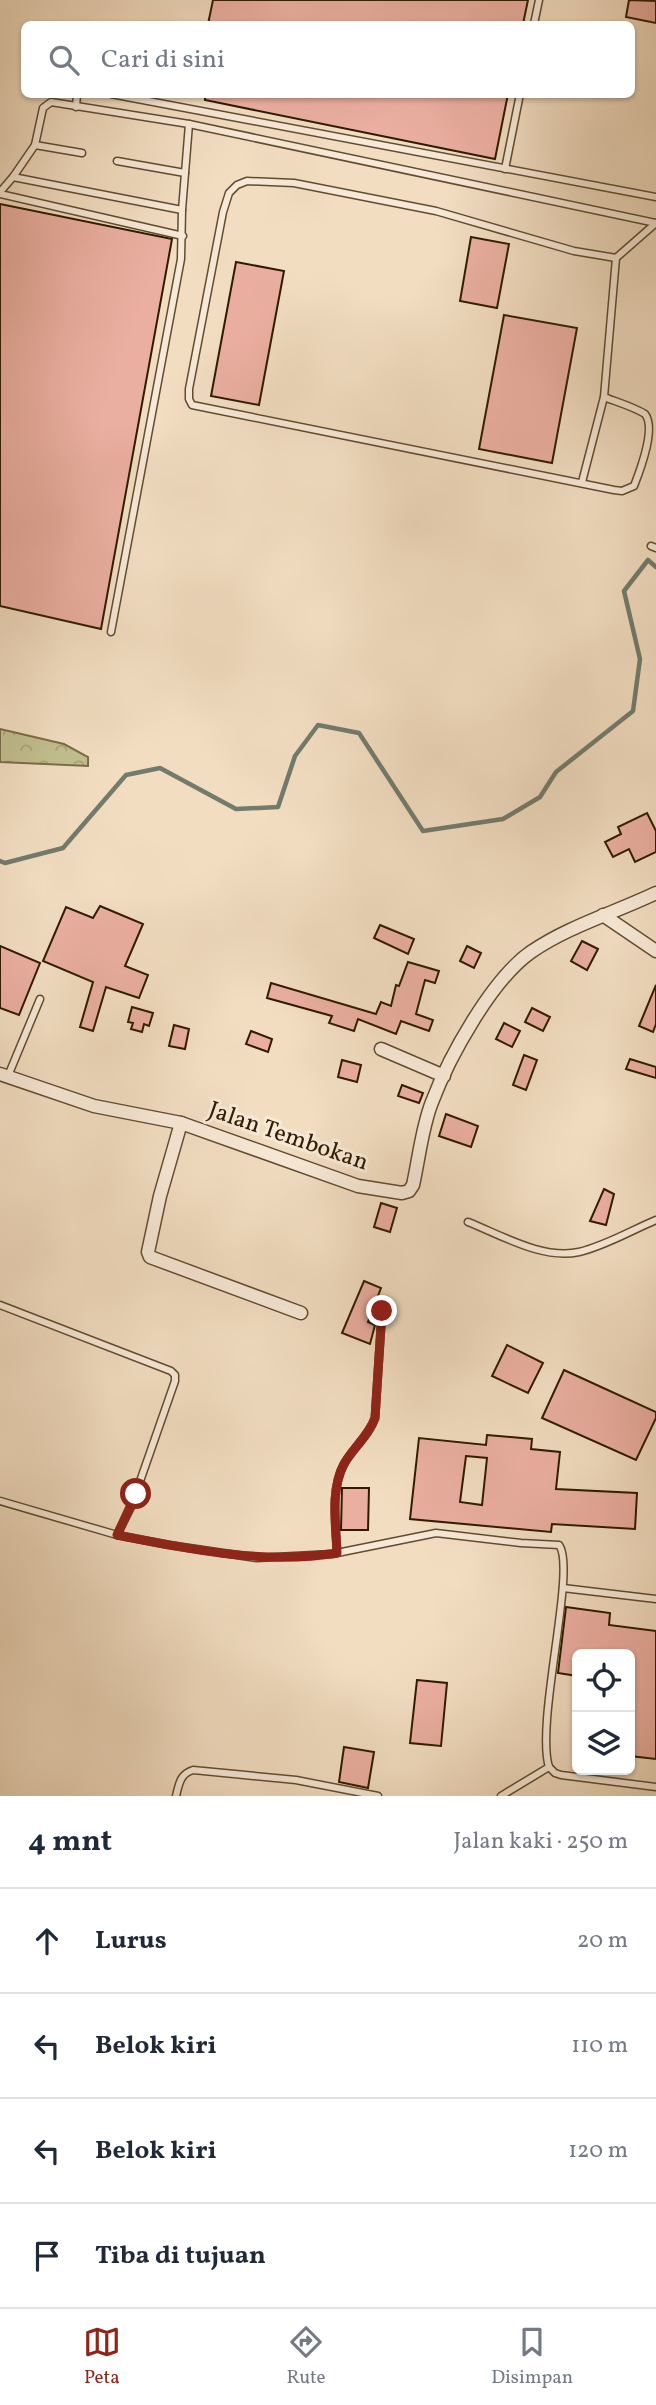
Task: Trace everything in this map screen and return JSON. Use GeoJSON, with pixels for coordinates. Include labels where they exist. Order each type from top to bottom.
{"type":"FeatureCollection","features":[{"type":"Feature","properties":{"kind":"street","name":"Jalan Tembokan"},"geometry":{"type":"LineString","coordinates":[[4,1075],[94,1106],[181,1122],[358,1186],[402,1193],[409,1191],[414,1185],[431,1103],[483,1006],[503,979],[529,953],[567,931],[603,915],[654,899]]}},
{"type":"Feature","properties":{"kind":"street"},"geometry":{"type":"LineString","coordinates":[[603,915],[656,951]]}},
{"type":"Feature","properties":{"kind":"street"},"geometry":{"type":"LineString","coordinates":[[381,1049],[444,1076]]}},
{"type":"Feature","properties":{"kind":"street"},"geometry":{"type":"LineString","coordinates":[[181,1122],[160,1196],[149,1247],[150,1257],[301,1313]]}},
{"type":"Feature","properties":{"kind":"lane"},"geometry":{"type":"LineString","coordinates":[[535,21],[539,0]]}},
{"type":"Feature","properties":{"kind":"lane"},"geometry":{"type":"LineString","coordinates":[[76,107],[77,98]]}},
{"type":"Feature","properties":{"kind":"lane"},"geometry":{"type":"LineString","coordinates":[[132,98],[656,197]]}},
{"type":"Feature","properties":{"kind":"lane"},"geometry":{"type":"LineString","coordinates":[[505,169],[519,98]]}},
{"type":"Feature","properties":{"kind":"lane"},"geometry":{"type":"LineString","coordinates":[[183,236],[0,193],[35,145],[46,104],[51,102],[189,124],[656,223]]}},
{"type":"Feature","properties":{"kind":"lane"},"geometry":{"type":"LineString","coordinates":[[111,632],[181,258],[189,124]]}},
{"type":"Feature","properties":{"kind":"lane"},"geometry":{"type":"LineString","coordinates":[[35,145],[82,153]]}},
{"type":"Feature","properties":{"kind":"lane"},"geometry":{"type":"LineString","coordinates":[[117,161],[185,173]]}},
{"type":"Feature","properties":{"kind":"lane"},"geometry":{"type":"LineString","coordinates":[[13,177],[182,210]]}},
{"type":"Feature","properties":{"kind":"lane"},"geometry":{"type":"LineString","coordinates":[[604,397],[646,415],[654,423],[654,434],[634,486],[630,489],[614,490],[207,410],[192,405],[189,388],[223,212],[229,193],[247,181],[293,183],[436,211],[574,251],[615,258]]}},
{"type":"Feature","properties":{"kind":"lane"},"geometry":{"type":"LineString","coordinates":[[582,482],[604,397],[615,258],[656,223]]}},
{"type":"Feature","properties":{"kind":"lane"},"geometry":{"type":"LineString","coordinates":[[4,1075],[40,999]]}},
{"type":"Feature","properties":{"kind":"lane"},"geometry":{"type":"LineString","coordinates":[[468,1222],[535,1248],[560,1253],[579,1252],[656,1220]]}},
{"type":"Feature","properties":{"kind":"lane"},"geometry":{"type":"LineString","coordinates":[[0,1304],[171,1371],[175,1375],[131,1507],[117,1535]]}},
{"type":"Feature","properties":{"kind":"lane"},"geometry":{"type":"LineString","coordinates":[[337,1553],[338,1478],[375,1418],[382,1311]]}},
{"type":"Feature","properties":{"kind":"lane"},"geometry":{"type":"LineString","coordinates":[[0,1501],[117,1535],[257,1558],[337,1553],[436,1533],[559,1545],[564,1551],[563,1588],[547,1727],[549,1767],[555,1773],[656,1787]]}},
{"type":"Feature","properties":{"kind":"lane"},"geometry":{"type":"LineString","coordinates":[[563,1588],[656,1599]]}},
{"type":"Feature","properties":{"kind":"lane"},"geometry":{"type":"LineString","coordinates":[[501,1796],[549,1767]]}},
{"type":"Feature","properties":{"kind":"lane"},"geometry":{"type":"LineString","coordinates":[[176,1796],[179,1781],[186,1772],[193,1770],[296,1780],[378,1796]]}},
{"type":"Feature","properties":{"kind":"green space"},"geometry":{"type":"Polygon","coordinates":[[[0,729],[64,744],[88,757],[88,766],[0,762],[0,729]]]}},
{"type":"Feature","properties":{"kind":"building"},"geometry":{"type":"Polygon","coordinates":[[[213,0],[528,0],[524,21],[209,21],[213,0]]]}},
{"type":"Feature","properties":{"kind":"building"},"geometry":{"type":"Polygon","coordinates":[[[629,0],[656,1],[656,23],[626,17],[629,0]]]}},
{"type":"Feature","properties":{"kind":"building"},"geometry":{"type":"Polygon","coordinates":[[[205,98],[507,98],[495,159],[205,98]]]}},
{"type":"Feature","properties":{"kind":"building"},"geometry":{"type":"Polygon","coordinates":[[[0,204],[172,239],[101,629],[0,606],[0,204]]]}},
{"type":"Feature","properties":{"kind":"building"},"geometry":{"type":"Polygon","coordinates":[[[471,237],[509,244],[497,308],[460,301],[471,237]]]}},
{"type":"Feature","properties":{"kind":"building"},"geometry":{"type":"Polygon","coordinates":[[[236,262],[284,271],[259,405],[211,396],[236,262]]]}},
{"type":"Feature","properties":{"kind":"building"},"geometry":{"type":"Polygon","coordinates":[[[504,315],[577,328],[552,463],[479,449],[504,315]]]}},
{"type":"Feature","properties":{"kind":"building"},"geometry":{"type":"Polygon","coordinates":[[[647,813],[656,831],[656,852],[635,862],[629,849],[613,857],[605,842],[621,834],[618,827],[647,813]]]}},
{"type":"Feature","properties":{"kind":"building"},"geometry":{"type":"Polygon","coordinates":[[[100,906],[143,924],[125,966],[148,975],[139,998],[106,987],[93,1031],[80,1027],[93,982],[43,961],[66,907],[93,918],[100,906]]]}},
{"type":"Feature","properties":{"kind":"building"},"geometry":{"type":"Polygon","coordinates":[[[380,925],[414,939],[408,954],[374,938],[380,925]]]}},
{"type":"Feature","properties":{"kind":"building"},"geometry":{"type":"Polygon","coordinates":[[[582,941],[598,949],[587,970],[571,961],[582,941]]]}},
{"type":"Feature","properties":{"kind":"building"},"geometry":{"type":"Polygon","coordinates":[[[0,946],[40,963],[19,1015],[0,1008],[0,946]]]}},
{"type":"Feature","properties":{"kind":"building"},"geometry":{"type":"Polygon","coordinates":[[[467,946],[481,953],[474,968],[460,961],[467,946]]]}},
{"type":"Feature","properties":{"kind":"building"},"geometry":{"type":"Polygon","coordinates":[[[408,962],[439,971],[435,983],[425,980],[416,1014],[433,1020],[429,1031],[401,1021],[396,1034],[358,1019],[354,1031],[329,1023],[332,1016],[267,998],[271,983],[376,1014],[381,1002],[391,1006],[396,985],[399,986],[408,962]]]}},
{"type":"Feature","properties":{"kind":"building"},"geometry":{"type":"Polygon","coordinates":[[[656,985],[656,1024],[653,1032],[639,1026],[656,985]]]}},
{"type":"Feature","properties":{"kind":"building"},"geometry":{"type":"Polygon","coordinates":[[[132,1007],[153,1013],[149,1026],[144,1024],[142,1032],[131,1029],[133,1023],[128,1022],[132,1007]]]}},
{"type":"Feature","properties":{"kind":"building"},"geometry":{"type":"Polygon","coordinates":[[[532,1008],[550,1017],[543,1031],[525,1022],[532,1008]]]}},
{"type":"Feature","properties":{"kind":"building"},"geometry":{"type":"Polygon","coordinates":[[[504,1023],[520,1031],[512,1047],[496,1039],[504,1023]]]}},
{"type":"Feature","properties":{"kind":"building"},"geometry":{"type":"Polygon","coordinates":[[[174,1025],[189,1029],[185,1049],[169,1046],[174,1025]]]}},
{"type":"Feature","properties":{"kind":"building"},"geometry":{"type":"Polygon","coordinates":[[[251,1031],[272,1039],[268,1052],[246,1044],[251,1031]]]}},
{"type":"Feature","properties":{"kind":"building"},"geometry":{"type":"Polygon","coordinates":[[[524,1055],[537,1060],[526,1090],[513,1085],[524,1055]]]}},
{"type":"Feature","properties":{"kind":"building"},"geometry":{"type":"Polygon","coordinates":[[[630,1059],[656,1067],[656,1078],[626,1069],[630,1059]]]}},
{"type":"Feature","properties":{"kind":"building"},"geometry":{"type":"Polygon","coordinates":[[[342,1060],[361,1065],[357,1082],[338,1077],[342,1060]]]}},
{"type":"Feature","properties":{"kind":"building"},"geometry":{"type":"Polygon","coordinates":[[[402,1085],[423,1093],[419,1103],[398,1096],[402,1085]]]}},
{"type":"Feature","properties":{"kind":"building"},"geometry":{"type":"Polygon","coordinates":[[[446,1114],[478,1126],[471,1147],[439,1136],[446,1114]]]}},
{"type":"Feature","properties":{"kind":"building"},"geometry":{"type":"Polygon","coordinates":[[[604,1189],[614,1194],[606,1225],[590,1221],[604,1189]]]}},
{"type":"Feature","properties":{"kind":"building"},"geometry":{"type":"Polygon","coordinates":[[[381,1203],[397,1208],[390,1232],[374,1227],[381,1203]]]}},
{"type":"Feature","properties":{"kind":"building"},"geometry":{"type":"Polygon","coordinates":[[[364,1281],[381,1288],[368,1322],[375,1325],[370,1344],[342,1333],[364,1281]]]}},
{"type":"Feature","properties":{"kind":"building"},"geometry":{"type":"Polygon","coordinates":[[[507,1345],[543,1363],[528,1393],[492,1376],[507,1345]]]}},
{"type":"Feature","properties":{"kind":"building"},"geometry":{"type":"Polygon","coordinates":[[[564,1370],[656,1412],[656,1418],[636,1460],[542,1418],[564,1370]]]}},
{"type":"Feature","properties":{"kind":"building"},"geometry":{"type":"Polygon","coordinates":[[[487,1435],[532,1439],[531,1449],[560,1452],[556,1489],[637,1493],[635,1529],[552,1524],[551,1532],[410,1519],[419,1438],[486,1445],[487,1435]],[[466,1456],[460,1502],[482,1505],[487,1458],[466,1456]]]}},
{"type":"Feature","properties":{"kind":"building"},"geometry":{"type":"Polygon","coordinates":[[[342,1488],[369,1488],[368,1530],[341,1530],[342,1488]]]}},
{"type":"Feature","properties":{"kind":"building"},"geometry":{"type":"Polygon","coordinates":[[[566,1607],[610,1613],[609,1625],[656,1631],[656,1759],[635,1757],[635,1649],[572,1649],[572,1675],[558,1673],[566,1607]]]}},
{"type":"Feature","properties":{"kind":"building"},"geometry":{"type":"Polygon","coordinates":[[[417,1680],[447,1683],[441,1746],[410,1743],[417,1680]]]}},
{"type":"Feature","properties":{"kind":"building"},"geometry":{"type":"Polygon","coordinates":[[[344,1747],[374,1752],[368,1788],[339,1782],[344,1747]]]}},
{"type":"Feature","properties":{"kind":"waterway"},"geometry":{"type":"LineString","coordinates":[[0,861],[5,863],[63,848],[126,775],[160,768],[236,809],[278,807],[295,756],[318,725],[359,733],[423,831],[503,819],[540,797],[556,772],[633,711],[640,659],[624,591],[648,560],[656,567]]}},
{"type":"Feature","properties":{"kind":"route"},"geometry":{"type":"LineString","coordinates":[[136,1494],[117,1535],[257,1558],[337,1553],[338,1478],[375,1418],[382,1311]]}}]}
